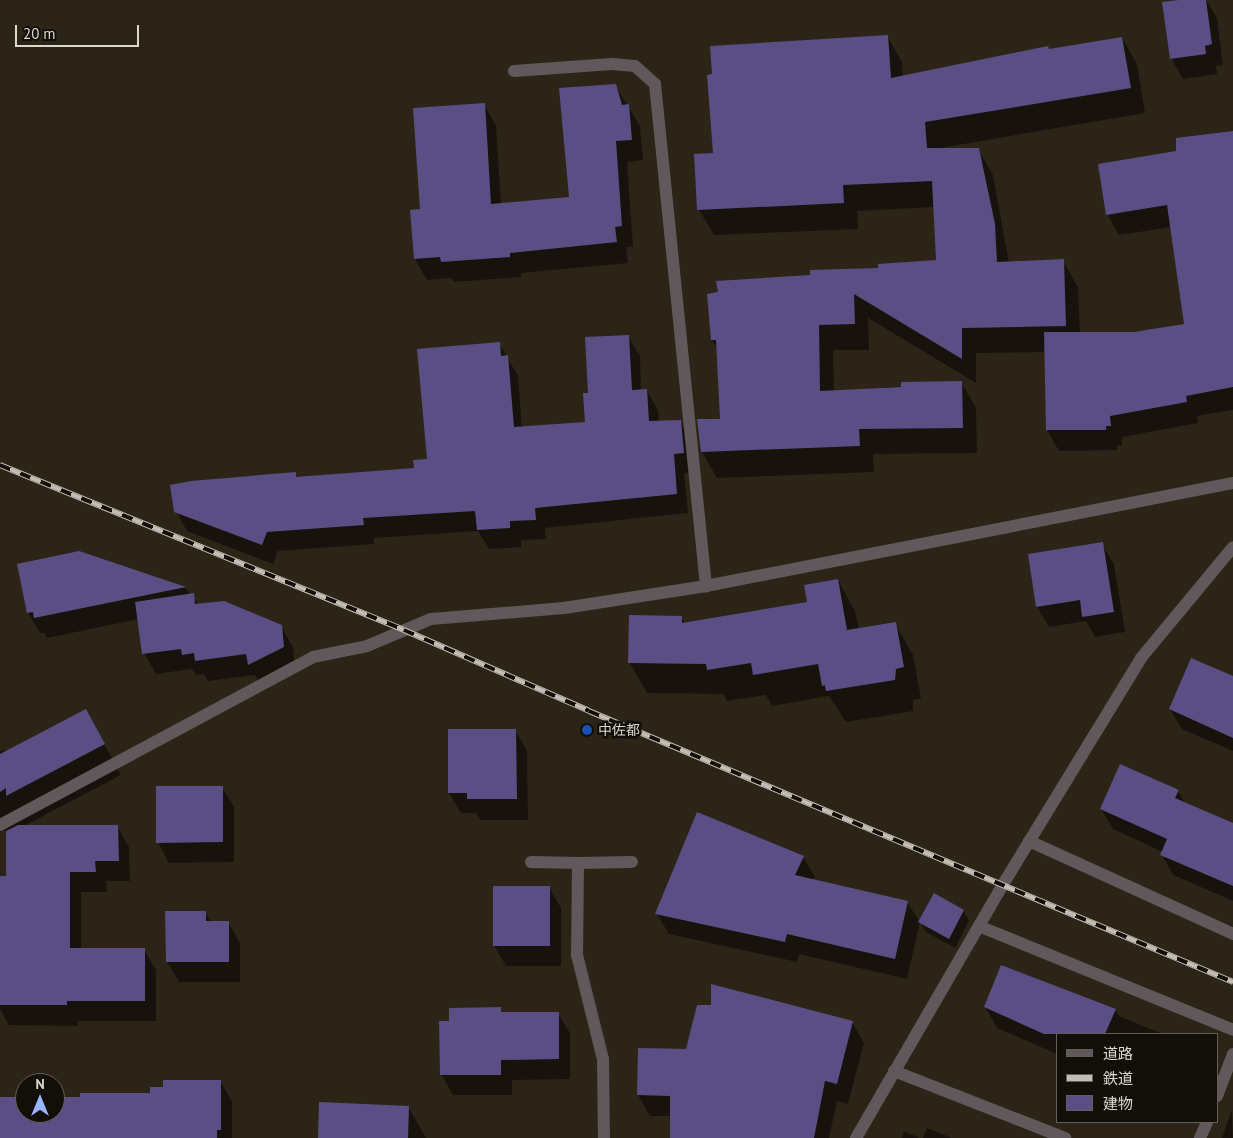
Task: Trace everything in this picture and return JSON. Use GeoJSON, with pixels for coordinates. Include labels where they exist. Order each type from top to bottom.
{"type":"FeatureCollection","features":[{"type":"Feature","properties":{"kind":"street"},"geometry":{"type":"LineString","coordinates":[[514,71],[635,66],[655,84],[706,586]]}},
{"type":"Feature","properties":{"kind":"street"},"geometry":{"type":"LineString","coordinates":[[0,825],[313,657],[367,646],[430,619],[564,608],[706,586],[1233,483]]}},
{"type":"Feature","properties":{"kind":"street"},"geometry":{"type":"LineString","coordinates":[[856,1138],[1030,841],[1141,658],[1233,547]]}},
{"type":"Feature","properties":{"kind":"street"},"geometry":{"type":"LineString","coordinates":[[1030,841],[1233,934]]}},
{"type":"Feature","properties":{"kind":"street"},"geometry":{"type":"LineString","coordinates":[[531,862],[632,862]]}},
{"type":"Feature","properties":{"kind":"street"},"geometry":{"type":"LineString","coordinates":[[578,863],[577,955],[603,1059],[604,1138]]}},
{"type":"Feature","properties":{"kind":"street"},"geometry":{"type":"LineString","coordinates":[[981,927],[1233,1030]]}},
{"type":"Feature","properties":{"kind":"street"},"geometry":{"type":"LineString","coordinates":[[1218,1093],[1233,1054]]}},
{"type":"Feature","properties":{"kind":"street"},"geometry":{"type":"LineString","coordinates":[[894,1071],[1065,1138]]}},
{"type":"Feature","properties":{"kind":"street"},"geometry":{"type":"LineString","coordinates":[[1200,1138],[1207,1123]]}},
{"type":"Feature","properties":{"kind":"building"},"geometry":{"type":"Polygon","coordinates":[[[1206,0],[1212,44],[1205,46],[1206,54],[1170,59],[1162,2],[1206,0]]]}},
{"type":"Feature","properties":{"kind":"building"},"geometry":{"type":"Polygon","coordinates":[[[888,35],[891,78],[1048,46],[1049,49],[1122,37],[1131,88],[925,122],[927,148],[979,148],[995,224],[997,262],[1064,259],[1066,326],[962,328],[962,359],[854,294],[855,324],[819,325],[820,391],[901,387],[901,382],[962,381],[963,428],[859,429],[860,446],[701,452],[697,419],[720,419],[716,340],[711,340],[707,294],[718,292],[716,281],[810,275],[810,270],[878,268],[878,264],[936,260],[932,181],[843,185],[844,203],[697,210],[694,154],[713,153],[707,75],[712,74],[710,46],[888,35]]]}},
{"type":"Feature","properties":{"kind":"building"},"geometry":{"type":"Polygon","coordinates":[[[616,84],[622,105],[629,104],[632,140],[616,141],[622,226],[615,227],[617,242],[510,253],[510,257],[441,262],[440,257],[414,259],[410,210],[420,209],[413,108],[485,103],[491,204],[569,197],[559,88],[616,84]]]}},
{"type":"Feature","properties":{"kind":"building"},"geometry":{"type":"Polygon","coordinates":[[[1233,131],[1233,387],[1186,396],[1187,402],[1110,416],[1111,426],[1106,426],[1106,430],[1046,430],[1044,332],[1134,332],[1184,324],[1167,205],[1106,215],[1098,164],[1176,151],[1176,138],[1233,131]]]}},
{"type":"Feature","properties":{"kind":"building"},"geometry":{"type":"Polygon","coordinates":[[[629,335],[632,390],[647,389],[649,421],[681,420],[684,453],[674,454],[677,494],[535,508],[536,520],[510,521],[510,528],[477,530],[475,511],[363,518],[364,525],[267,532],[262,545],[174,512],[170,485],[191,481],[296,472],[296,477],[414,468],[413,460],[427,459],[417,349],[500,342],[501,356],[508,355],[514,427],[585,422],[583,393],[588,393],[585,337],[629,335]]]}},
{"type":"Feature","properties":{"kind":"building"},"geometry":{"type":"Polygon","coordinates":[[[1103,542],[1114,612],[1082,617],[1080,600],[1036,607],[1028,554],[1103,542]]]}},
{"type":"Feature","properties":{"kind":"building"},"geometry":{"type":"Polygon","coordinates":[[[79,551],[186,587],[34,618],[33,612],[27,613],[17,564],[79,551]]]}},
{"type":"Feature","properties":{"kind":"building"},"geometry":{"type":"Polygon","coordinates":[[[838,579],[847,630],[896,622],[904,667],[896,669],[895,680],[826,691],[825,685],[822,686],[818,664],[753,675],[751,663],[707,670],[706,664],[628,663],[629,615],[682,616],[682,623],[807,602],[804,585],[838,579]]]}},
{"type":"Feature","properties":{"kind":"building"},"geometry":{"type":"Polygon","coordinates":[[[194,593],[195,604],[224,601],[282,625],[284,647],[248,665],[246,654],[195,661],[194,653],[182,655],[181,649],[142,654],[135,602],[194,593]]]}},
{"type":"Feature","properties":{"kind":"building"},"geometry":{"type":"Polygon","coordinates":[[[1191,658],[1233,676],[1233,738],[1169,709],[1191,658]]]}},
{"type":"Feature","properties":{"kind":"building"},"geometry":{"type":"Polygon","coordinates":[[[86,709],[105,744],[6,796],[6,788],[0,792],[0,754],[86,709]]]}},
{"type":"Feature","properties":{"kind":"building"},"geometry":{"type":"Polygon","coordinates":[[[448,729],[516,729],[517,799],[467,799],[467,793],[448,793],[448,729]]]}},
{"type":"Feature","properties":{"kind":"building"},"geometry":{"type":"Polygon","coordinates":[[[1120,764],[1179,790],[1175,798],[1233,823],[1233,886],[1160,855],[1167,839],[1100,809],[1120,764]]]}},
{"type":"Feature","properties":{"kind":"building"},"geometry":{"type":"Polygon","coordinates":[[[156,786],[223,786],[223,842],[156,843],[156,786]]]}},
{"type":"Feature","properties":{"kind":"building"},"geometry":{"type":"Polygon","coordinates":[[[697,812],[804,856],[795,875],[908,901],[895,959],[787,934],[785,942],[655,914],[697,812]]]}},
{"type":"Feature","properties":{"kind":"building"},"geometry":{"type":"Polygon","coordinates":[[[18,825],[118,825],[119,861],[95,861],[96,872],[70,872],[70,948],[145,948],[145,1001],[67,1001],[67,1005],[0,1005],[0,876],[6,876],[6,831],[18,825]]]}},
{"type":"Feature","properties":{"kind":"building"},"geometry":{"type":"Polygon","coordinates":[[[493,886],[550,886],[550,946],[493,946],[493,886]]]}},
{"type":"Feature","properties":{"kind":"building"},"geometry":{"type":"Polygon","coordinates":[[[934,893],[964,910],[949,939],[918,922],[934,893]]]}},
{"type":"Feature","properties":{"kind":"building"},"geometry":{"type":"Polygon","coordinates":[[[165,911],[206,911],[206,921],[229,921],[229,962],[166,962],[165,911]]]}},
{"type":"Feature","properties":{"kind":"building"},"geometry":{"type":"Polygon","coordinates":[[[1001,965],[1116,1009],[1105,1033],[1044,1034],[984,1007],[1001,965]]]}},
{"type":"Feature","properties":{"kind":"building"},"geometry":{"type":"Polygon","coordinates":[[[711,984],[853,1021],[837,1084],[825,1081],[814,1138],[670,1138],[670,1096],[637,1095],[638,1048],[686,1049],[697,1005],[711,1005],[711,984]]]}},
{"type":"Feature","properties":{"kind":"building"},"geometry":{"type":"Polygon","coordinates":[[[501,1007],[501,1012],[559,1012],[559,1059],[501,1060],[501,1075],[440,1075],[439,1021],[449,1021],[449,1008],[501,1007]]]}},
{"type":"Feature","properties":{"kind":"building"},"geometry":{"type":"Polygon","coordinates":[[[163,1080],[221,1080],[221,1130],[217,1130],[217,1138],[0,1138],[0,1097],[15,1097],[15,1123],[65,1123],[65,1097],[80,1097],[80,1093],[150,1093],[150,1087],[163,1087],[163,1080]]]}},
{"type":"Feature","properties":{"kind":"building"},"geometry":{"type":"Polygon","coordinates":[[[319,1102],[409,1106],[408,1138],[318,1138],[319,1102]]]}},
{"type":"Feature","properties":{"kind":"railway"},"geometry":{"type":"LineString","coordinates":[[0,465],[404,630],[589,711],[1233,982]]}},
{"type":"Feature","properties":{"kind":"place","name":"中佐都"},"geometry":{"type":"Point","coordinates":[587,730]}}]}
